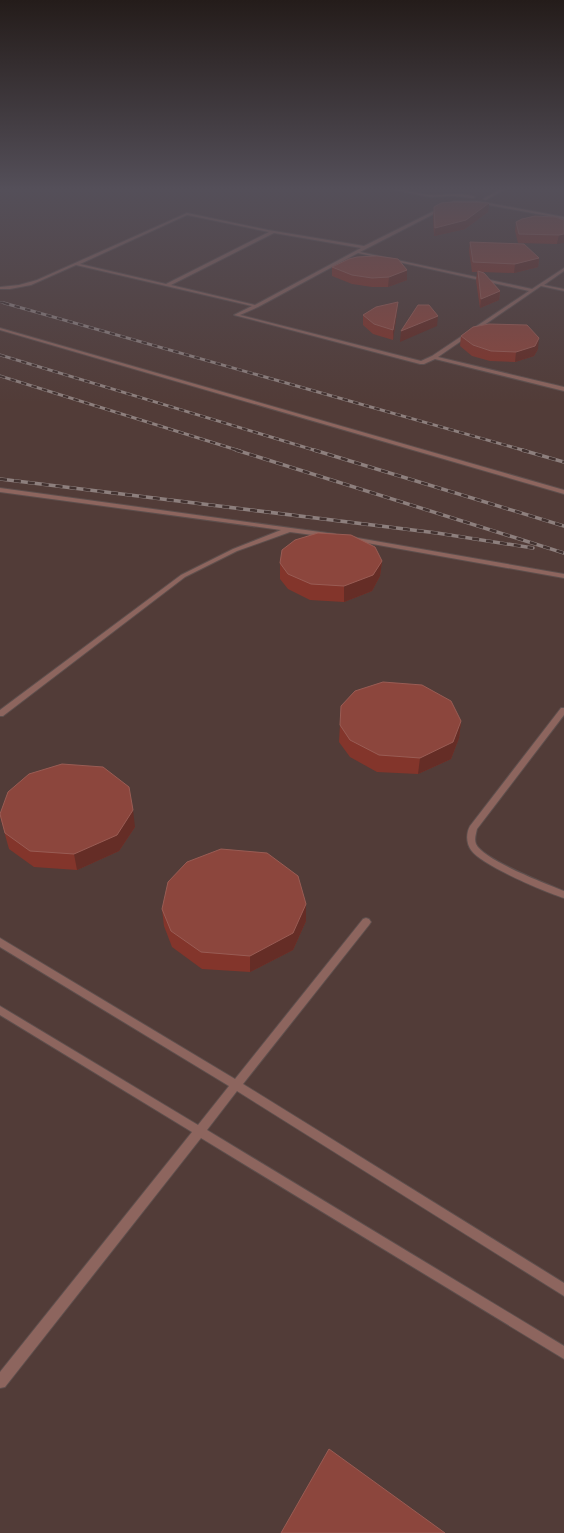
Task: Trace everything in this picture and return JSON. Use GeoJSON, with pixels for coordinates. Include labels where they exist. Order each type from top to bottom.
{"type":"FeatureCollection","features":[{"type":"Feature","properties":{"kind":"lane"},"geometry":{"type":"LineString","coordinates":[[0,288],[13,288],[26,285],[88,259]]}},
{"type":"Feature","properties":{"kind":"lane"},"geometry":{"type":"LineString","coordinates":[[167,285],[220,259]]}},
{"type":"Feature","properties":{"kind":"lane"},"geometry":{"type":"LineString","coordinates":[[345,259],[256,306],[236,315],[422,362],[434,357],[564,269]]}},
{"type":"Feature","properties":{"kind":"lane"},"geometry":{"type":"LineString","coordinates":[[387,259],[533,290]]}},
{"type":"Feature","properties":{"kind":"lane"},"geometry":{"type":"LineString","coordinates":[[76,264],[256,306]]}},
{"type":"Feature","properties":{"kind":"lane"},"geometry":{"type":"LineString","coordinates":[[540,285],[564,290]]}},
{"type":"Feature","properties":{"kind":"lane"},"geometry":{"type":"LineString","coordinates":[[0,329],[564,492]]}},
{"type":"Feature","properties":{"kind":"lane"},"geometry":{"type":"LineString","coordinates":[[434,357],[564,389]]}},
{"type":"Feature","properties":{"kind":"lane"},"geometry":{"type":"LineString","coordinates":[[0,490],[292,529],[564,576]]}},
{"type":"Feature","properties":{"kind":"lane"},"geometry":{"type":"LineString","coordinates":[[0,714],[183,576],[205,563],[237,549],[292,529]]}},
{"type":"Feature","properties":{"kind":"lane"},"geometry":{"type":"LineString","coordinates":[[564,710],[473,828],[471,837],[472,845],[475,850],[496,864],[564,894]]}},
{"type":"Feature","properties":{"kind":"lane"},"geometry":{"type":"LineString","coordinates":[[0,1382],[366,922]]}},
{"type":"Feature","properties":{"kind":"lane"},"geometry":{"type":"LineString","coordinates":[[0,942],[236,1085],[564,1290]]}},
{"type":"Feature","properties":{"kind":"lane"},"geometry":{"type":"LineString","coordinates":[[0,1010],[564,1353]]}},
{"type":"Feature","properties":{"kind":"shaded area"},"geometry":{"type":"Polygon","coordinates":[[[0,259],[564,259],[564,1533],[0,1533],[0,259]]]}},
{"type":"Feature","properties":{"kind":"building"},"geometry":{"type":"Polygon","coordinates":[[[349,259],[398,259],[407,270],[389,277],[372,278],[352,275],[332,267],[349,259]]]}},
{"type":"Feature","properties":{"kind":"building"},"geometry":{"type":"Polygon","coordinates":[[[472,259],[537,259],[515,264],[473,262],[472,259]]]}},
{"type":"Feature","properties":{"kind":"building"},"geometry":{"type":"Polygon","coordinates":[[[478,271],[484,273],[500,291],[481,299],[478,271]]]}},
{"type":"Feature","properties":{"kind":"building"},"geometry":{"type":"Polygon","coordinates":[[[398,302],[393,330],[374,324],[363,315],[376,307],[398,302]]]}},
{"type":"Feature","properties":{"kind":"building"},"geometry":{"type":"Polygon","coordinates":[[[418,305],[429,305],[438,316],[401,331],[418,305]]]}},
{"type":"Feature","properties":{"kind":"building"},"geometry":{"type":"Polygon","coordinates":[[[489,324],[527,325],[539,338],[535,346],[516,352],[491,351],[473,345],[461,336],[473,327],[489,324]]]}},
{"type":"Feature","properties":{"kind":"building"},"geometry":{"type":"Polygon","coordinates":[[[318,533],[351,535],[375,547],[382,561],[373,575],[344,586],[311,584],[288,574],[280,563],[282,550],[295,540],[318,533]]]}},
{"type":"Feature","properties":{"kind":"building"},"geometry":{"type":"Polygon","coordinates":[[[383,682],[422,685],[451,701],[461,721],[453,742],[420,758],[379,755],[350,740],[340,725],[341,706],[355,691],[383,682]]]}},
{"type":"Feature","properties":{"kind":"building"},"geometry":{"type":"Polygon","coordinates":[[[62,764],[103,767],[129,787],[133,810],[117,835],[74,854],[30,851],[5,833],[0,814],[8,792],[29,774],[62,764]]]}},
{"type":"Feature","properties":{"kind":"building"},"geometry":{"type":"Polygon","coordinates":[[[221,849],[267,853],[298,876],[306,904],[293,933],[250,956],[201,952],[171,931],[162,909],[168,882],[187,862],[221,849]]]}},
{"type":"Feature","properties":{"kind":"building"},"geometry":{"type":"Polygon","coordinates":[[[329,1449],[445,1533],[281,1533],[329,1449]]]}},
{"type":"Feature","properties":{"kind":"railway"},"geometry":{"type":"LineString","coordinates":[[0,302],[4,303]]}},
{"type":"Feature","properties":{"kind":"railway"},"geometry":{"type":"LineString","coordinates":[[4,303],[8,304]]}},
{"type":"Feature","properties":{"kind":"railway"},"geometry":{"type":"LineString","coordinates":[[4,303],[526,451]]}},
{"type":"Feature","properties":{"kind":"railway"},"geometry":{"type":"LineString","coordinates":[[0,355],[317,451]]}},
{"type":"Feature","properties":{"kind":"railway"},"geometry":{"type":"LineString","coordinates":[[0,376],[240,451]]}},
{"type":"Feature","properties":{"kind":"railway"},"geometry":{"type":"LineString","coordinates":[[236,450],[564,553]]}},
{"type":"Feature","properties":{"kind":"railway"},"geometry":{"type":"LineString","coordinates":[[314,450],[564,526]]}},
{"type":"Feature","properties":{"kind":"railway"},"geometry":{"type":"LineString","coordinates":[[522,450],[564,462]]}},
{"type":"Feature","properties":{"kind":"railway"},"geometry":{"type":"LineString","coordinates":[[0,479],[437,533],[533,548]]}}]}
